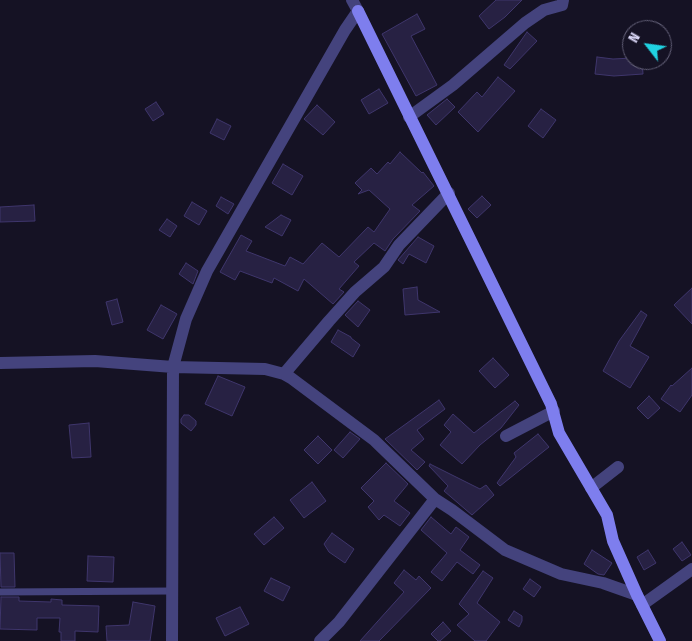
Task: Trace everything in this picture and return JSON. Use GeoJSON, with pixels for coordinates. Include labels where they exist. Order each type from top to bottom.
{"type":"FeatureCollection","features":[{"type":"Feature","properties":{"kind":"street"},"geometry":{"type":"LineString","coordinates":[[409,117],[453,85],[525,23],[544,10],[562,5],[564,0]]}},
{"type":"Feature","properties":{"kind":"street"},"geometry":{"type":"LineString","coordinates":[[355,5],[552,404],[559,433],[607,515],[613,541],[639,600],[660,641]]}},
{"type":"Feature","properties":{"kind":"street"},"geometry":{"type":"LineString","coordinates":[[172,641],[173,367],[186,319],[208,271],[345,30],[355,5]]}},
{"type":"Feature","properties":{"kind":"street"},"geometry":{"type":"LineString","coordinates":[[284,374],[355,292],[384,267],[399,245],[449,193]]}},
{"type":"Feature","properties":{"kind":"street"},"geometry":{"type":"LineString","coordinates":[[0,363],[95,361],[173,367],[265,369],[284,374],[374,440],[435,499],[505,550],[561,574],[602,583],[639,600]]}},
{"type":"Feature","properties":{"kind":"street"},"geometry":{"type":"LineString","coordinates":[[506,436],[554,411]]}},
{"type":"Feature","properties":{"kind":"street"},"geometry":{"type":"LineString","coordinates":[[591,488],[618,468]]}},
{"type":"Feature","properties":{"kind":"street"},"geometry":{"type":"LineString","coordinates":[[320,641],[339,622],[435,499]]}},
{"type":"Feature","properties":{"kind":"street"},"geometry":{"type":"LineString","coordinates":[[639,600],[692,569]]}},
{"type":"Feature","properties":{"kind":"lane"},"geometry":{"type":"LineString","coordinates":[[0,592],[172,590]]}},
{"type":"Feature","properties":{"kind":"building"},"geometry":{"type":"Polygon","coordinates":[[[496,0],[522,0],[505,17],[489,29],[479,16],[496,0]]]}},
{"type":"Feature","properties":{"kind":"building"},"geometry":{"type":"Polygon","coordinates":[[[417,14],[425,29],[411,36],[437,85],[416,96],[382,34],[417,14]]]}},
{"type":"Feature","properties":{"kind":"building"},"geometry":{"type":"Polygon","coordinates":[[[527,32],[537,41],[510,69],[504,65],[527,32]]]}},
{"type":"Feature","properties":{"kind":"building"},"geometry":{"type":"Polygon","coordinates":[[[597,57],[622,59],[622,70],[643,70],[643,74],[614,76],[595,74],[597,57]]]}},
{"type":"Feature","properties":{"kind":"building"},"geometry":{"type":"Polygon","coordinates":[[[498,77],[515,91],[478,132],[458,112],[477,92],[482,97],[498,77]]]}},
{"type":"Feature","properties":{"kind":"building"},"geometry":{"type":"Polygon","coordinates":[[[379,89],[388,103],[369,114],[361,100],[379,89]]]}},
{"type":"Feature","properties":{"kind":"building"},"geometry":{"type":"Polygon","coordinates":[[[447,99],[455,107],[436,125],[427,115],[447,99]]]}},
{"type":"Feature","properties":{"kind":"building"},"geometry":{"type":"Polygon","coordinates":[[[156,102],[164,114],[153,121],[145,109],[156,102]]]}},
{"type":"Feature","properties":{"kind":"building"},"geometry":{"type":"Polygon","coordinates":[[[317,105],[335,122],[323,135],[304,119],[317,105]]]}},
{"type":"Feature","properties":{"kind":"building"},"geometry":{"type":"Polygon","coordinates":[[[541,109],[556,120],[543,138],[528,126],[541,109]]]}},
{"type":"Feature","properties":{"kind":"building"},"geometry":{"type":"Polygon","coordinates":[[[217,119],[231,126],[224,140],[210,133],[217,119]]]}},
{"type":"Feature","properties":{"kind":"building"},"geometry":{"type":"Polygon","coordinates":[[[400,152],[423,172],[434,186],[412,205],[420,211],[393,239],[385,251],[374,243],[354,262],[359,266],[339,289],[344,292],[333,304],[304,279],[298,291],[274,278],[272,283],[240,271],[235,280],[220,272],[241,235],[252,241],[246,251],[285,266],[290,257],[303,264],[322,243],[339,257],[368,227],[374,232],[390,209],[369,190],[358,194],[362,190],[355,183],[371,168],[377,174],[388,162],[390,164],[400,152]]]}},
{"type":"Feature","properties":{"kind":"building"},"geometry":{"type":"Polygon","coordinates":[[[283,164],[303,176],[292,195],[272,183],[283,164]]]}},
{"type":"Feature","properties":{"kind":"building"},"geometry":{"type":"Polygon","coordinates":[[[482,196],[491,205],[477,218],[468,209],[482,196]]]}},
{"type":"Feature","properties":{"kind":"building"},"geometry":{"type":"Polygon","coordinates":[[[221,197],[234,204],[228,214],[216,206],[221,197]]]}},
{"type":"Feature","properties":{"kind":"building"},"geometry":{"type":"Polygon","coordinates":[[[192,202],[207,211],[199,225],[184,216],[192,202]]]}},
{"type":"Feature","properties":{"kind":"building"},"geometry":{"type":"Polygon","coordinates":[[[34,205],[35,221],[0,222],[0,207],[34,205]]]}},
{"type":"Feature","properties":{"kind":"building"},"geometry":{"type":"Polygon","coordinates":[[[281,215],[291,220],[282,236],[265,227],[281,215]]]}},
{"type":"Feature","properties":{"kind":"building"},"geometry":{"type":"Polygon","coordinates":[[[167,219],[177,226],[170,237],[159,230],[167,219]]]}},
{"type":"Feature","properties":{"kind":"building"},"geometry":{"type":"Polygon","coordinates":[[[418,237],[434,246],[426,263],[409,254],[403,264],[398,260],[418,237]]]}},
{"type":"Feature","properties":{"kind":"building"},"geometry":{"type":"Polygon","coordinates":[[[186,263],[198,271],[193,284],[179,274],[186,263]]]}},
{"type":"Feature","properties":{"kind":"building"},"geometry":{"type":"Polygon","coordinates":[[[417,287],[418,300],[440,312],[405,315],[403,289],[417,287]]]}},
{"type":"Feature","properties":{"kind":"building"},"geometry":{"type":"Polygon","coordinates":[[[692,288],[692,324],[674,305],[692,288]]]}},
{"type":"Feature","properties":{"kind":"building"},"geometry":{"type":"Polygon","coordinates":[[[117,299],[123,322],[112,325],[106,302],[117,299]]]}},
{"type":"Feature","properties":{"kind":"building"},"geometry":{"type":"Polygon","coordinates":[[[358,301],[370,310],[358,327],[345,315],[358,301]]]}},
{"type":"Feature","properties":{"kind":"building"},"geometry":{"type":"Polygon","coordinates":[[[161,305],[177,314],[163,339],[147,330],[161,305]]]}},
{"type":"Feature","properties":{"kind":"building"},"geometry":{"type":"Polygon","coordinates":[[[641,311],[647,315],[630,346],[649,357],[630,388],[603,371],[619,341],[641,311]]]}},
{"type":"Feature","properties":{"kind":"building"},"geometry":{"type":"Polygon","coordinates":[[[338,330],[351,337],[360,345],[353,357],[331,342],[338,330]]]}},
{"type":"Feature","properties":{"kind":"building"},"geometry":{"type":"Polygon","coordinates":[[[493,358],[509,375],[495,388],[479,371],[493,358]]]}},
{"type":"Feature","properties":{"kind":"building"},"geometry":{"type":"Polygon","coordinates":[[[692,368],[692,395],[680,412],[661,399],[671,385],[692,368]]]}},
{"type":"Feature","properties":{"kind":"building"},"geometry":{"type":"Polygon","coordinates":[[[218,376],[245,387],[232,416],[205,404],[218,376]]]}},
{"type":"Feature","properties":{"kind":"building"},"geometry":{"type":"Polygon","coordinates":[[[649,396],[660,408],[648,419],[637,408],[649,396]]]}},
{"type":"Feature","properties":{"kind":"building"},"geometry":{"type":"Polygon","coordinates":[[[439,400],[445,409],[417,430],[424,439],[411,450],[425,462],[417,470],[385,439],[439,400]]]}},
{"type":"Feature","properties":{"kind":"building"},"geometry":{"type":"Polygon","coordinates":[[[515,401],[519,405],[501,428],[480,445],[462,464],[440,445],[451,432],[444,425],[453,414],[474,433],[515,401]]]}},
{"type":"Feature","properties":{"kind":"building"},"geometry":{"type":"Polygon","coordinates":[[[184,415],[189,415],[196,421],[196,425],[191,431],[181,423],[184,415]]]}},
{"type":"Feature","properties":{"kind":"building"},"geometry":{"type":"Polygon","coordinates":[[[89,423],[91,457],[72,458],[69,425],[89,423]]]}},
{"type":"Feature","properties":{"kind":"building"},"geometry":{"type":"Polygon","coordinates":[[[350,432],[360,439],[343,458],[334,450],[350,432]]]}},
{"type":"Feature","properties":{"kind":"building"},"geometry":{"type":"Polygon","coordinates":[[[538,434],[549,447],[500,486],[497,483],[516,457],[514,453],[538,434]]]}},
{"type":"Feature","properties":{"kind":"building"},"geometry":{"type":"Polygon","coordinates":[[[318,436],[332,450],[318,464],[304,450],[318,436]]]}},
{"type":"Feature","properties":{"kind":"building"},"geometry":{"type":"Polygon","coordinates":[[[386,463],[408,484],[394,501],[410,513],[400,526],[384,515],[379,520],[368,507],[374,501],[361,488],[386,463]]]}},
{"type":"Feature","properties":{"kind":"building"},"geometry":{"type":"Polygon","coordinates":[[[430,464],[480,489],[486,485],[494,495],[472,515],[444,491],[448,486],[429,466],[430,464]]]}},
{"type":"Feature","properties":{"kind":"building"},"geometry":{"type":"Polygon","coordinates":[[[312,482],[326,501],[304,518],[290,500],[312,482]]]}},
{"type":"Feature","properties":{"kind":"building"},"geometry":{"type":"Polygon","coordinates":[[[274,517],[284,528],[264,545],[254,534],[274,517]]]}},
{"type":"Feature","properties":{"kind":"building"},"geometry":{"type":"Polygon","coordinates":[[[431,517],[451,534],[456,527],[469,537],[460,550],[480,565],[473,574],[457,562],[442,581],[431,572],[447,553],[421,530],[431,517]]]}},
{"type":"Feature","properties":{"kind":"building"},"geometry":{"type":"Polygon","coordinates":[[[332,533],[354,549],[345,563],[329,552],[324,544],[332,533]]]}},
{"type":"Feature","properties":{"kind":"building"},"geometry":{"type":"Polygon","coordinates":[[[682,542],[691,555],[682,561],[673,549],[682,542]]]}},
{"type":"Feature","properties":{"kind":"building"},"geometry":{"type":"Polygon","coordinates":[[[592,550],[612,563],[604,575],[598,574],[584,564],[592,550]]]}},
{"type":"Feature","properties":{"kind":"building"},"geometry":{"type":"Polygon","coordinates":[[[648,550],[656,563],[644,570],[637,557],[648,550]]]}},
{"type":"Feature","properties":{"kind":"building"},"geometry":{"type":"Polygon","coordinates":[[[0,553],[14,553],[15,587],[1,587],[0,553]]]}},
{"type":"Feature","properties":{"kind":"building"},"geometry":{"type":"Polygon","coordinates":[[[88,556],[114,557],[113,582],[87,581],[88,556]]]}},
{"type":"Feature","properties":{"kind":"building"},"geometry":{"type":"Polygon","coordinates":[[[404,570],[416,580],[419,576],[431,588],[379,641],[360,641],[404,592],[394,583],[404,570]]]}},
{"type":"Feature","properties":{"kind":"building"},"geometry":{"type":"Polygon","coordinates":[[[483,571],[493,578],[477,603],[500,622],[486,641],[475,641],[457,625],[469,614],[459,604],[483,571]]]}},
{"type":"Feature","properties":{"kind":"building"},"geometry":{"type":"Polygon","coordinates":[[[271,578],[290,587],[283,601],[264,591],[271,578]]]}},
{"type":"Feature","properties":{"kind":"building"},"geometry":{"type":"Polygon","coordinates":[[[530,579],[541,587],[534,597],[523,589],[530,579]]]}},
{"type":"Feature","properties":{"kind":"building"},"geometry":{"type":"Polygon","coordinates":[[[1,597],[19,597],[19,601],[51,602],[51,599],[62,600],[62,605],[99,606],[98,632],[75,631],[75,641],[61,641],[61,632],[59,632],[60,618],[37,618],[37,630],[0,629],[1,597]]]}},
{"type":"Feature","properties":{"kind":"building"},"geometry":{"type":"Polygon","coordinates":[[[133,602],[155,606],[150,641],[107,641],[106,626],[129,625],[133,602]]]}},
{"type":"Feature","properties":{"kind":"building"},"geometry":{"type":"Polygon","coordinates":[[[240,607],[249,624],[225,636],[216,618],[240,607]]]}},
{"type":"Feature","properties":{"kind":"building"},"geometry":{"type":"Polygon","coordinates":[[[514,611],[522,616],[519,627],[508,620],[514,611]]]}},
{"type":"Feature","properties":{"kind":"building"},"geometry":{"type":"Polygon","coordinates":[[[443,622],[451,631],[438,641],[431,634],[443,622]]]}}]}
